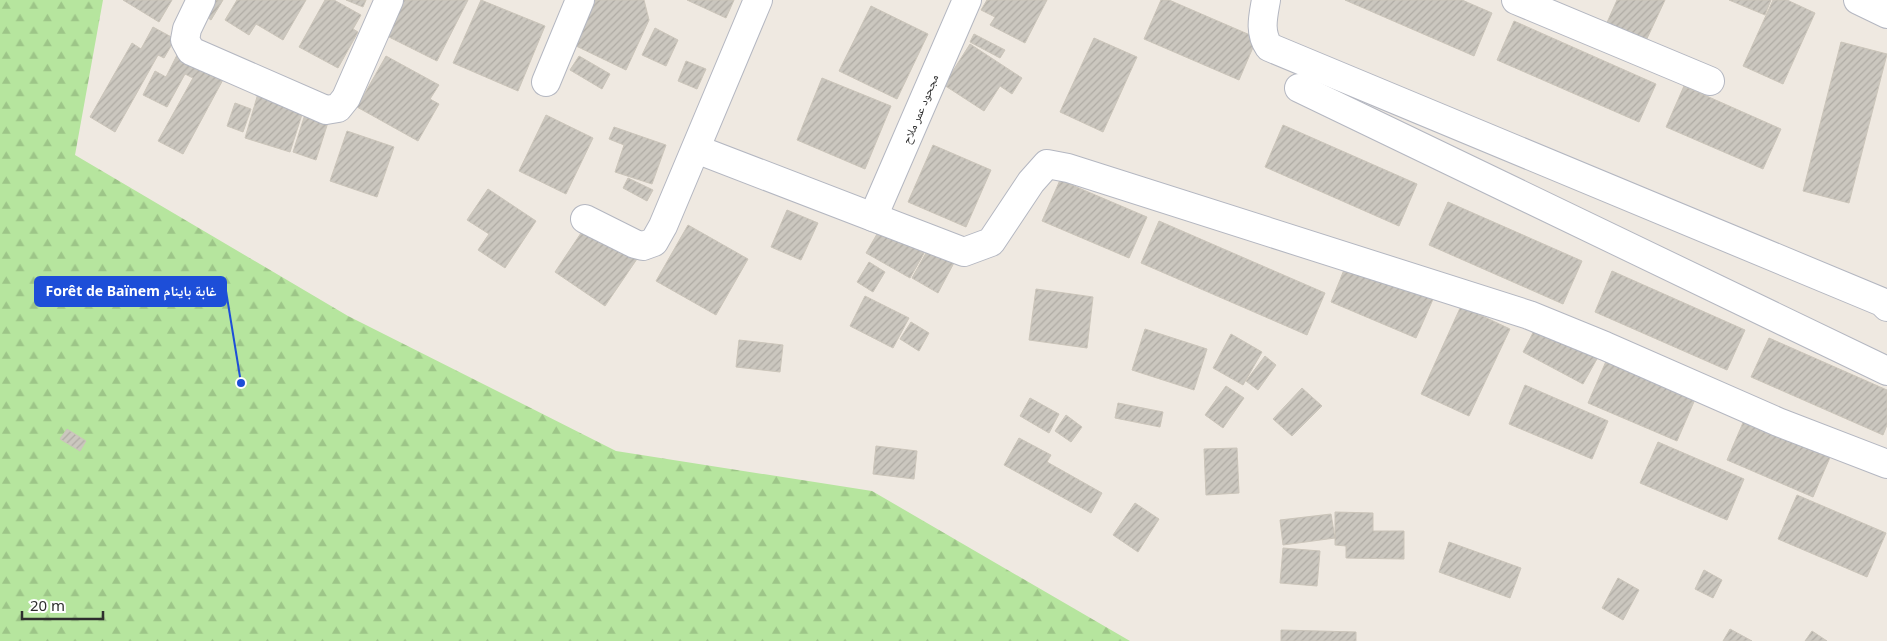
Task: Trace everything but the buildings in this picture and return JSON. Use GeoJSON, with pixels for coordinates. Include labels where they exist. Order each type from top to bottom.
{"type":"FeatureCollection","features":[{"type":"Feature","properties":{"kind":"street"},"geometry":{"type":"LineString","coordinates":[[201,0],[187,29],[185,40],[191,51],[326,110],[338,108],[346,98],[388,0]]}},
{"type":"Feature","properties":{"kind":"street"},"geometry":{"type":"LineString","coordinates":[[546,82],[580,0]]}},
{"type":"Feature","properties":{"kind":"street"},"geometry":{"type":"LineString","coordinates":[[585,219],[635,244],[643,246],[654,242],[663,226],[758,0]]}},
{"type":"Feature","properties":{"kind":"street","name":"مجحود عمر ملاح"},"geometry":{"type":"LineString","coordinates":[[873,218],[967,0]]}},
{"type":"Feature","properties":{"kind":"street"},"geometry":{"type":"LineString","coordinates":[[1266,0],[1262,25],[1263,38],[1269,47],[1885,296]]}},
{"type":"Feature","properties":{"kind":"street"},"geometry":{"type":"LineString","coordinates":[[1516,0],[1710,81]]}},
{"type":"Feature","properties":{"kind":"street"},"geometry":{"type":"LineString","coordinates":[[1858,0],[1887,14]]}},
{"type":"Feature","properties":{"kind":"street"},"geometry":{"type":"LineString","coordinates":[[1299,88],[1887,371]]}},
{"type":"Feature","properties":{"kind":"street"},"geometry":{"type":"LineString","coordinates":[[696,149],[964,252],[991,242],[1031,182],[1047,164],[1068,168],[1529,315],[1605,346],[1778,422],[1887,464]]}},
{"type":"Feature","properties":{"kind":"green space"},"geometry":{"type":"Polygon","coordinates":[[[0,0],[103,0],[75,155],[348,316],[616,451],[872,491],[1130,641],[0,641],[0,0]]]}},
{"type":"Feature","properties":{"kind":"place","name":"Forêt de Baïnem غابة باينام"},"geometry":{"type":"Point","coordinates":[241,383]}}]}
